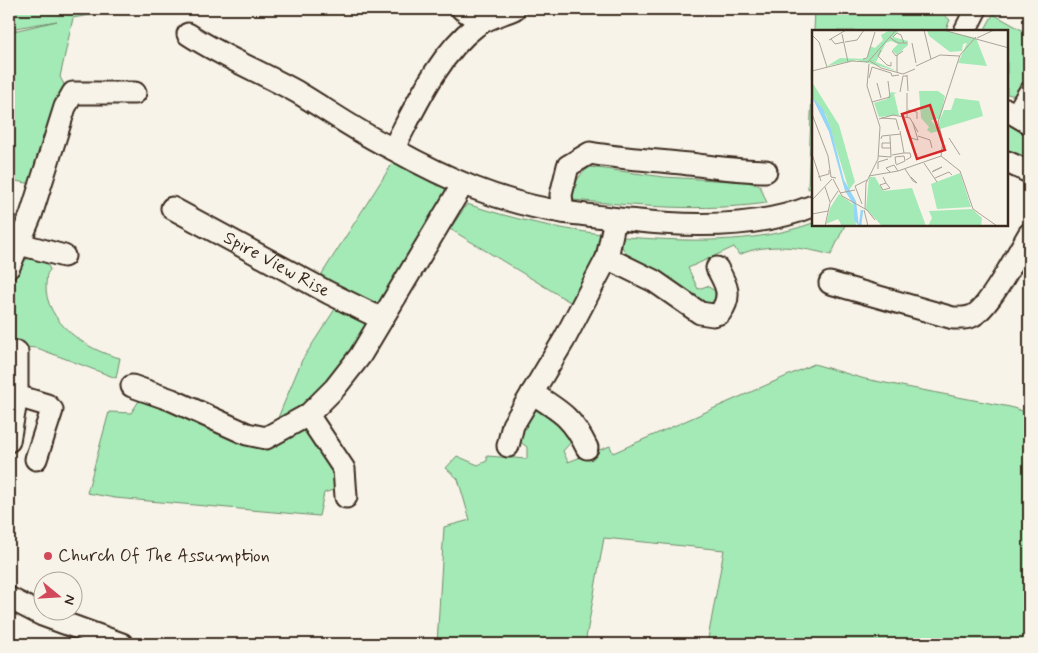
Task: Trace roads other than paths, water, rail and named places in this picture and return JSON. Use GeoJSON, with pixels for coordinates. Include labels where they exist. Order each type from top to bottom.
{"type":"FeatureCollection","features":[{"type":"Feature","properties":{"kind":"street"},"geometry":{"type":"LineString","coordinates":[[462,9],[471,15],[477,25]]}},
{"type":"Feature","properties":{"kind":"street"},"geometry":{"type":"LineString","coordinates":[[393,149],[428,83],[458,44],[477,25],[514,9]]}},
{"type":"Feature","properties":{"kind":"street"},"geometry":{"type":"LineString","coordinates":[[964,30],[972,10]]}},
{"type":"Feature","properties":{"kind":"street"},"geometry":{"type":"LineString","coordinates":[[188,34],[214,51],[297,92],[364,135],[433,171],[511,201],[562,212],[615,219],[725,223],[770,218],[812,206]]}},
{"type":"Feature","properties":{"kind":"street"},"geometry":{"type":"LineString","coordinates":[[9,267],[31,215],[65,107],[73,93],[135,93]]}},
{"type":"Feature","properties":{"kind":"street"},"geometry":{"type":"LineString","coordinates":[[1017,116],[1029,93]]}},
{"type":"Feature","properties":{"kind":"street"},"geometry":{"type":"LineString","coordinates":[[562,212],[561,195],[568,166],[590,153],[635,160],[732,170],[766,171]]}},
{"type":"Feature","properties":{"kind":"street"},"geometry":{"type":"LineString","coordinates":[[1008,162],[1029,172]]}},
{"type":"Feature","properties":{"kind":"street"},"geometry":{"type":"LineString","coordinates":[[132,386],[181,404],[247,434],[266,438],[308,415],[335,388],[360,356],[463,184]]}},
{"type":"Feature","properties":{"kind":"street","name":"Spire View Rise"},"geometry":{"type":"LineString","coordinates":[[172,208],[329,293],[382,319]]}},
{"type":"Feature","properties":{"kind":"street"},"geometry":{"type":"LineString","coordinates":[[508,446],[513,425],[568,332],[607,258],[615,219]]}},
{"type":"Feature","properties":{"kind":"street"},"geometry":{"type":"LineString","coordinates":[[830,283],[953,318],[973,316],[986,305],[1029,234]]}},
{"type":"Feature","properties":{"kind":"street"},"geometry":{"type":"LineString","coordinates":[[20,244],[64,256]]}},
{"type":"Feature","properties":{"kind":"street"},"geometry":{"type":"LineString","coordinates":[[607,258],[654,281],[700,313],[707,315],[720,313],[727,300],[726,283],[717,268]]}},
{"type":"Feature","properties":{"kind":"street"},"geometry":{"type":"LineString","coordinates":[[9,441],[17,396],[17,352]]}},
{"type":"Feature","properties":{"kind":"street"},"geometry":{"type":"LineString","coordinates":[[532,392],[564,414],[576,427],[586,448]]}},
{"type":"Feature","properties":{"kind":"street"},"geometry":{"type":"LineString","coordinates":[[17,396],[47,405],[52,410],[36,459]]}},
{"type":"Feature","properties":{"kind":"street"},"geometry":{"type":"LineString","coordinates":[[308,415],[344,470],[346,497]]}},
{"type":"Feature","properties":{"kind":"street"},"geometry":{"type":"LineString","coordinates":[[9,598],[42,615],[122,644]]}},
{"type":"Feature","properties":{"kind":"place","name":"Church Of The Assumption"},"geometry":{"type":"Point","coordinates":[48,556]}}]}
